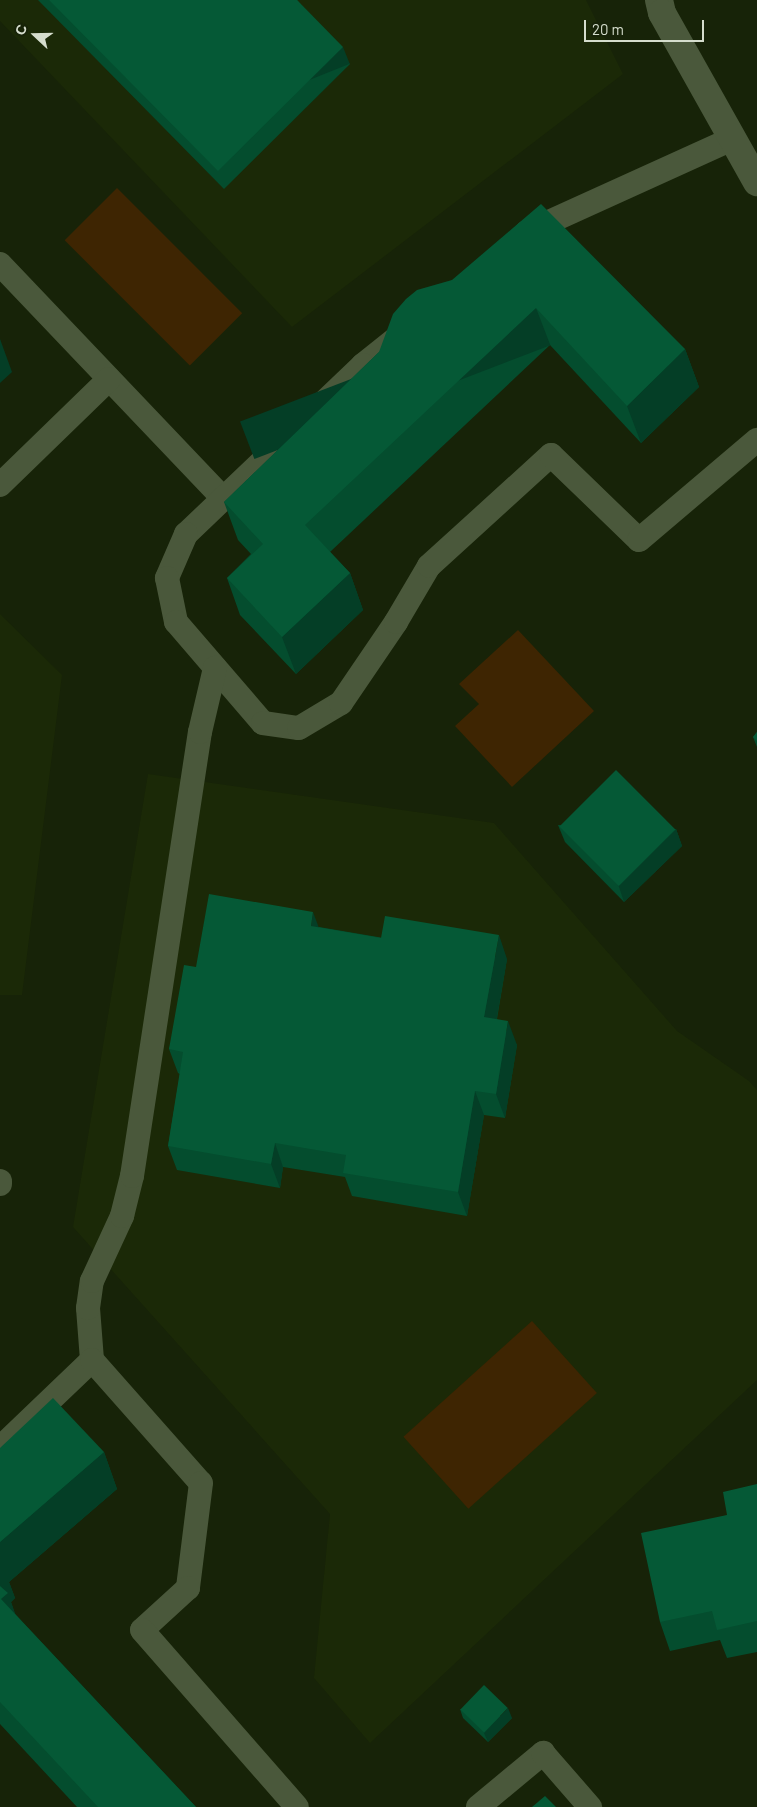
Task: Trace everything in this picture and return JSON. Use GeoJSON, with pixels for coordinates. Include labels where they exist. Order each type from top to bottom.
{"type":"FeatureCollection","features":[{"type":"Feature","properties":{"kind":"main road"},"geometry":{"type":"LineString","coordinates":[[659,0],[662,13],[757,182]]}},
{"type":"Feature","properties":{"kind":"lane"},"geometry":{"type":"LineString","coordinates":[[512,243],[569,210],[732,139]]}},
{"type":"Feature","properties":{"kind":"lane"},"geometry":{"type":"LineString","coordinates":[[0,264],[223,498]]}},
{"type":"Feature","properties":{"kind":"lane"},"geometry":{"type":"LineString","coordinates":[[423,316],[363,365],[186,534],[168,578],[176,622],[263,723],[299,728],[341,703],[396,622],[429,566],[551,456],[640,540],[757,440]]}},
{"type":"Feature","properties":{"kind":"lane"},"geometry":{"type":"LineString","coordinates":[[0,485],[109,379]]}},
{"type":"Feature","properties":{"kind":"lane"},"geometry":{"type":"LineString","coordinates":[[216,668],[200,732],[132,1176],[122,1216],[92,1281],[88,1308],[92,1360],[201,1483],[188,1588],[142,1630],[297,1807]]}},
{"type":"Feature","properties":{"kind":"lane"},"geometry":{"type":"LineString","coordinates":[[0,1448],[92,1360]]}},
{"type":"Feature","properties":{"kind":"lane"},"geometry":{"type":"LineString","coordinates":[[478,1807],[543,1753],[590,1807]]}},
{"type":"Feature","properties":{"kind":"shaded area"},"geometry":{"type":"Polygon","coordinates":[[[0,0],[586,0],[623,74],[292,327],[0,21],[0,0]]]}},
{"type":"Feature","properties":{"kind":"shaded area"},"geometry":{"type":"Polygon","coordinates":[[[117,188],[242,313],[190,365],[65,240],[117,188]]]}},
{"type":"Feature","properties":{"kind":"shaded area"},"geometry":{"type":"Polygon","coordinates":[[[0,614],[62,675],[22,995],[0,995],[0,614]]]}},
{"type":"Feature","properties":{"kind":"shaded area"},"geometry":{"type":"Polygon","coordinates":[[[518,630],[594,711],[512,787],[455,726],[479,704],[459,684],[518,630]]]}},
{"type":"Feature","properties":{"kind":"shaded area"},"geometry":{"type":"Polygon","coordinates":[[[148,774],[494,823],[677,1031],[749,1081],[757,1090],[757,1380],[370,1743],[314,1678],[330,1514],[73,1227],[148,774]]]}},
{"type":"Feature","properties":{"kind":"shaded area"},"geometry":{"type":"Polygon","coordinates":[[[532,1321],[597,1393],[468,1509],[403,1437],[532,1321]]]}},
{"type":"Feature","properties":{"kind":"building"},"geometry":{"type":"Polygon","coordinates":[[[49,0],[297,0],[343,47],[218,171],[49,0]]]}},
{"type":"Feature","properties":{"kind":"building"},"geometry":{"type":"Polygon","coordinates":[[[541,204],[685,349],[627,406],[536,308],[305,525],[350,573],[282,637],[227,578],[263,544],[224,502],[379,352],[393,314],[406,299],[417,290],[452,280],[541,204]]]}},
{"type":"Feature","properties":{"kind":"building"},"geometry":{"type":"Polygon","coordinates":[[[757,732],[757,741],[753,737],[757,732]]]}},
{"type":"Feature","properties":{"kind":"building"},"geometry":{"type":"Polygon","coordinates":[[[616,770],[675,829],[619,886],[559,827],[616,770]]]}},
{"type":"Feature","properties":{"kind":"building"},"geometry":{"type":"Polygon","coordinates":[[[209,894],[313,912],[311,926],[381,938],[385,916],[499,935],[484,1017],[508,1021],[496,1094],[475,1091],[458,1192],[343,1173],[346,1155],[275,1143],[271,1164],[168,1146],[183,1052],[169,1049],[184,965],[196,967],[209,894]]]}},
{"type":"Feature","properties":{"kind":"building"},"geometry":{"type":"Polygon","coordinates":[[[53,1398],[104,1452],[0,1542],[0,1448],[53,1398]]]}},
{"type":"Feature","properties":{"kind":"building"},"geometry":{"type":"Polygon","coordinates":[[[757,1484],[757,1621],[717,1630],[712,1611],[660,1622],[641,1533],[727,1515],[723,1492],[757,1484]]]}},
{"type":"Feature","properties":{"kind":"building"},"geometry":{"type":"Polygon","coordinates":[[[0,1586],[8,1593],[1,1599],[196,1807],[98,1807],[0,1702],[0,1586]]]}},
{"type":"Feature","properties":{"kind":"building"},"geometry":{"type":"Polygon","coordinates":[[[484,1685],[508,1708],[484,1732],[460,1709],[484,1685]]]}},
{"type":"Feature","properties":{"kind":"building"},"geometry":{"type":"Polygon","coordinates":[[[545,1796],[556,1807],[532,1807],[545,1796]]]}}]}
